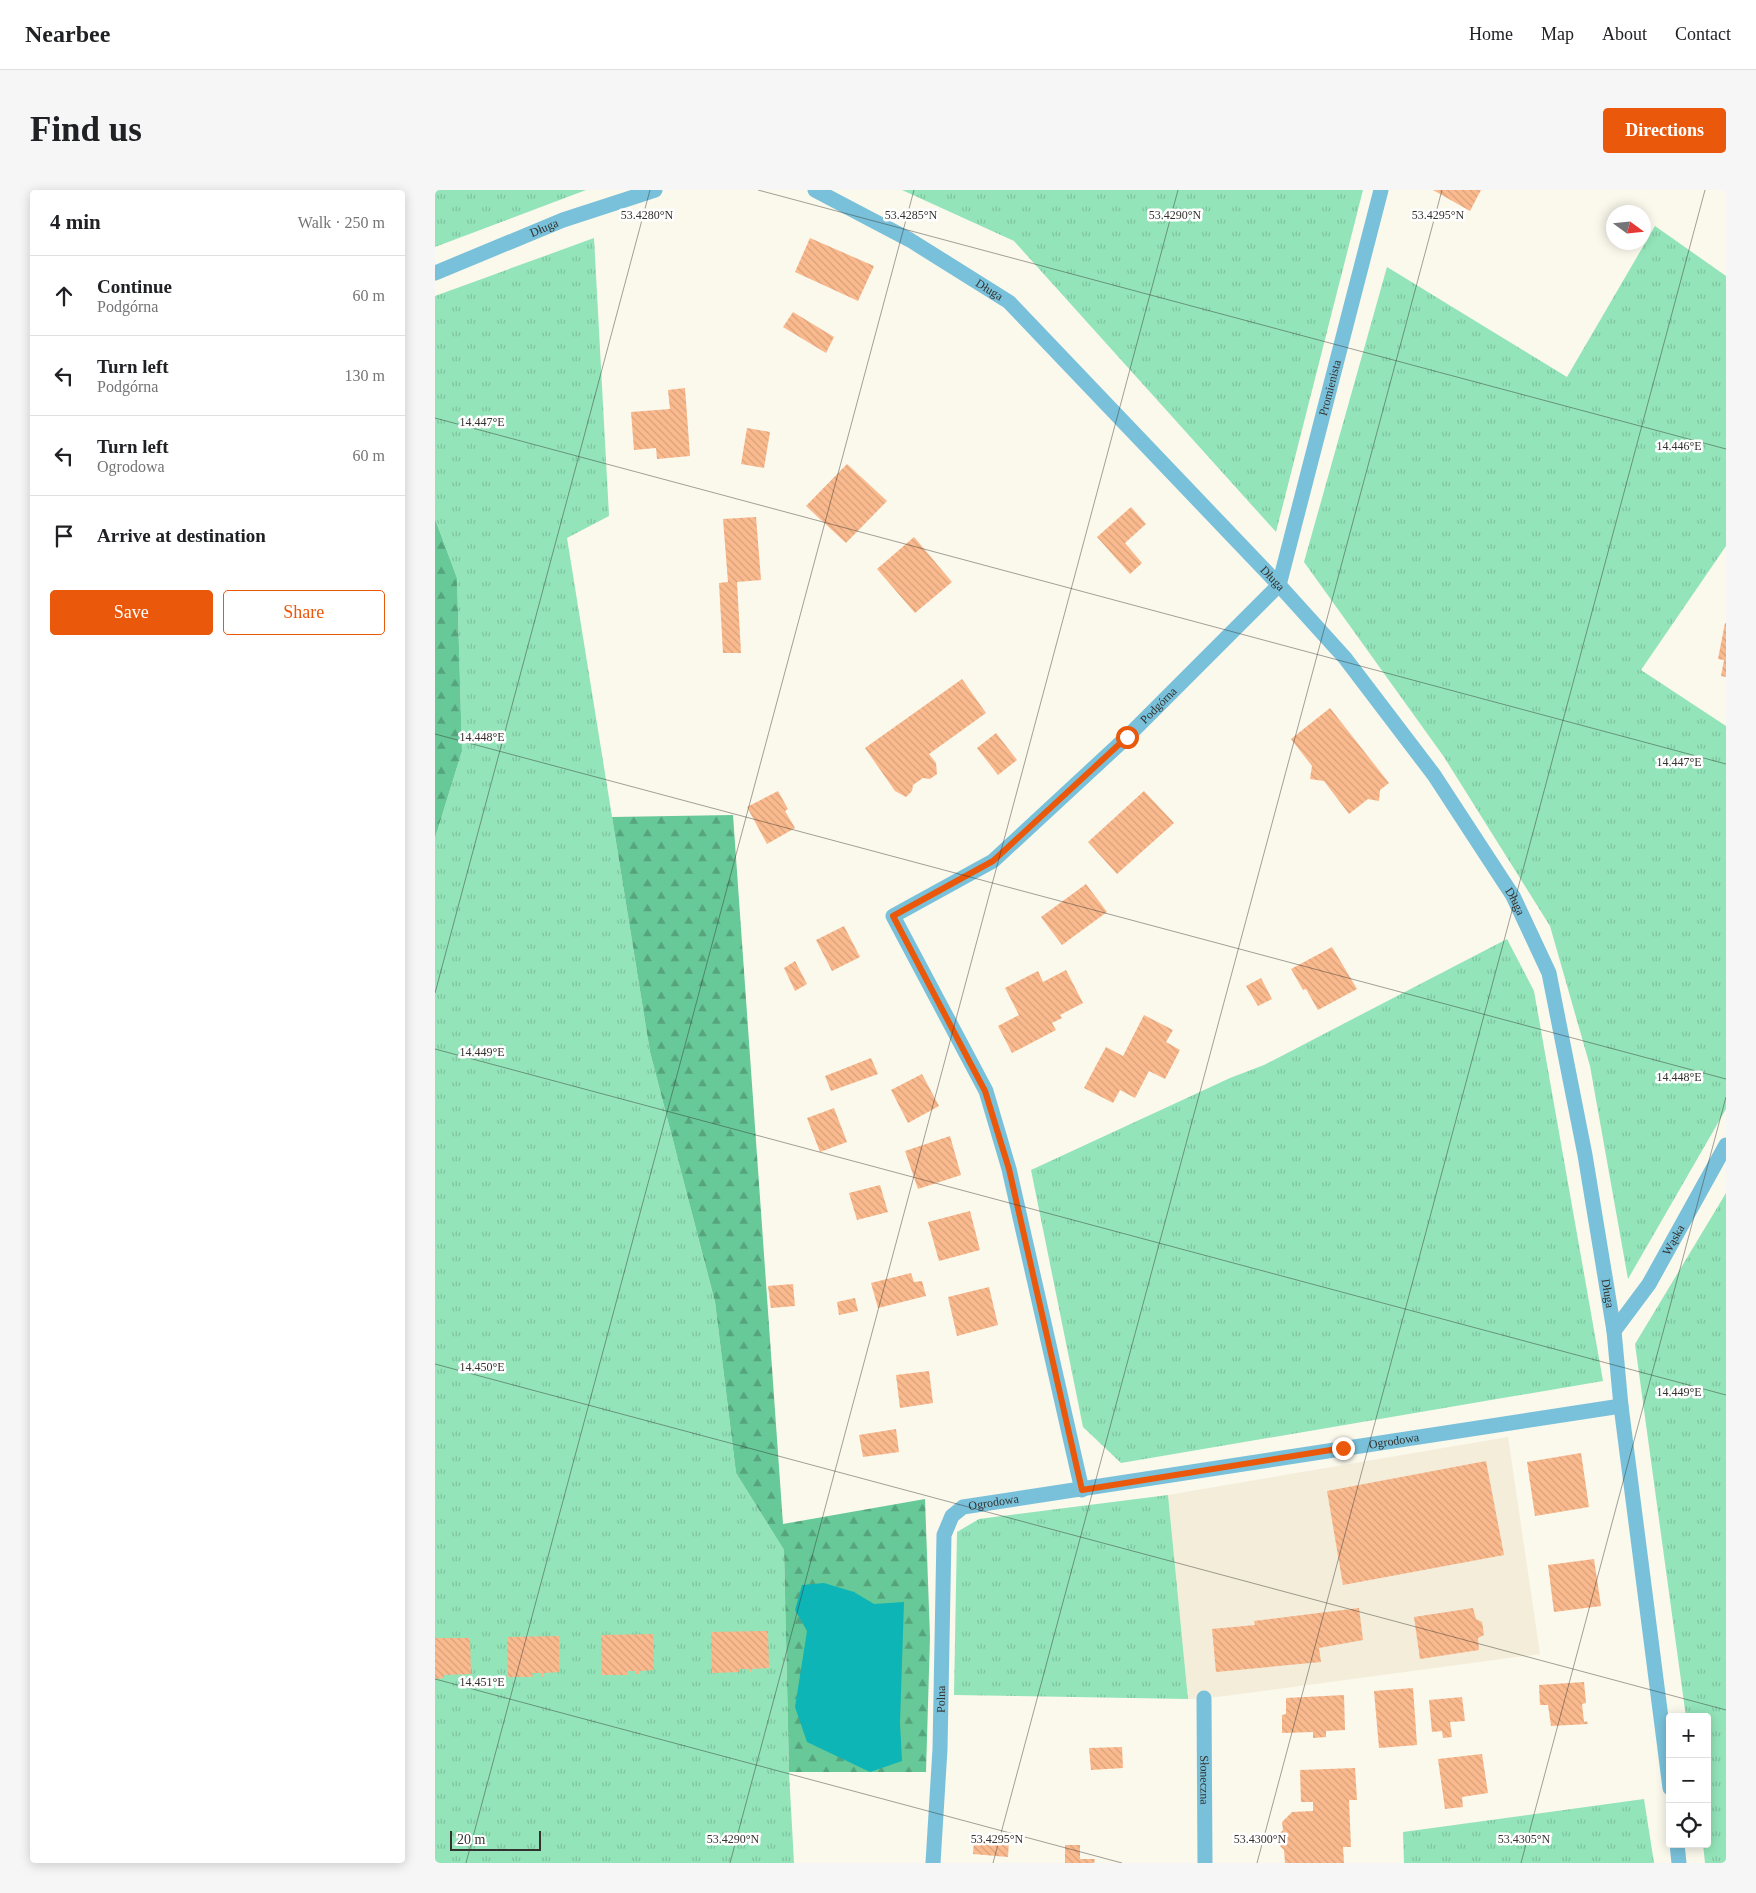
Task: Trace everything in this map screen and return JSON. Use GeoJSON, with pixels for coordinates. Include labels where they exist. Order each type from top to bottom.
{"type":"FeatureCollection","features":[{"type":"Feature","properties":{"kind":"street","name":"Długa"},"geometry":{"type":"LineString","coordinates":[[435,272],[563,220],[655,190]]}},
{"type":"Feature","properties":{"kind":"street","name":"Długa"},"geometry":{"type":"LineString","coordinates":[[815,190],[910,240],[1009,302],[1279,585],[1345,658],[1434,775],[1513,896],[1549,973],[1585,1155],[1614,1330],[1621,1406],[1666,1758]]}},
{"type":"Feature","properties":{"kind":"street","name":"Promienista"},"geometry":{"type":"LineString","coordinates":[[1279,585],[1381,190]]}},
{"type":"Feature","properties":{"kind":"street","name":"Podgórna"},"geometry":{"type":"LineString","coordinates":[[1082,1490],[1009,1169],[985,1091],[893,916],[993,861],[1127,737],[1279,585]]}},
{"type":"Feature","properties":{"kind":"street","name":"Wąska"},"geometry":{"type":"LineString","coordinates":[[1614,1330],[1649,1284],[1726,1145]]}},
{"type":"Feature","properties":{"kind":"street","name":"Ogrodowa"},"geometry":{"type":"LineString","coordinates":[[945,1535],[952,1516],[963,1507],[1621,1406]]}},
{"type":"Feature","properties":{"kind":"street","name":"Polna"},"geometry":{"type":"LineString","coordinates":[[933,1863],[940,1749],[945,1535]]}},
{"type":"Feature","properties":{"kind":"street","name":"Słoneczna"},"geometry":{"type":"LineString","coordinates":[[1204,1698],[1205,1863]]}},
{"type":"Feature","properties":{"kind":"street"},"geometry":{"type":"LineString","coordinates":[[1677,1848],[1679,1863]]}},
{"type":"Feature","properties":{"kind":"shaded area"},"geometry":{"type":"Polygon","coordinates":[[[1508,1437],[1540,1654],[1217,1697],[1188,1699],[1168,1495],[1508,1437]]]}},
{"type":"Feature","properties":{"kind":"green space"},"geometry":{"type":"Polygon","coordinates":[[[435,190],[586,190],[435,247],[435,190]]]}},
{"type":"Feature","properties":{"kind":"green space"},"geometry":{"type":"Polygon","coordinates":[[[902,190],[1363,190],[1276,532],[1014,241],[902,190]]]}},
{"type":"Feature","properties":{"kind":"green space"},"geometry":{"type":"Polygon","coordinates":[[[1655,226],[1726,276],[1726,546],[1641,670],[1726,726],[1726,1109],[1628,1279],[1590,1066],[1550,926],[1444,757],[1304,562],[1387,267],[1567,377],[1641,250],[1651,250],[1651,233],[1655,226]]]}},
{"type":"Feature","properties":{"kind":"green space"},"geometry":{"type":"Polygon","coordinates":[[[594,238],[609,516],[567,538],[650,1052],[715,1302],[736,1473],[784,1550],[789,1772],[794,1863],[435,1863],[435,838],[462,751],[457,578],[435,519],[435,296],[594,238]]]}},
{"type":"Feature","properties":{"kind":"green space"},"geometry":{"type":"Polygon","coordinates":[[[435,519],[457,578],[462,751],[435,838],[435,519]]]}},
{"type":"Feature","properties":{"kind":"green space"},"geometry":{"type":"Polygon","coordinates":[[[733,815],[783,1524],[925,1499],[930,1637],[926,1772],[789,1772],[784,1550],[736,1473],[715,1302],[650,1052],[612,817],[733,815]]]}},
{"type":"Feature","properties":{"kind":"green space"},"geometry":{"type":"Polygon","coordinates":[[[1507,939],[1534,991],[1603,1381],[1121,1463],[1083,1427],[1031,1170],[1230,1078],[1264,1065],[1507,939]]]}},
{"type":"Feature","properties":{"kind":"green space"},"geometry":{"type":"Polygon","coordinates":[[[1726,1193],[1726,1863],[1705,1863],[1703,1848],[1711,1848],[1711,1713],[1685,1713],[1635,1344],[1726,1193]]]}},
{"type":"Feature","properties":{"kind":"green space"},"geometry":{"type":"Polygon","coordinates":[[[1168,1495],[1188,1699],[954,1695],[957,1532],[979,1519],[1168,1495]]]}},
{"type":"Feature","properties":{"kind":"green space"},"geometry":{"type":"Polygon","coordinates":[[[1644,1799],[1654,1863],[1404,1863],[1403,1832],[1644,1799]]]}},
{"type":"Feature","properties":{"kind":"water"},"geometry":{"type":"Polygon","coordinates":[[[824,1583],[854,1592],[874,1604],[904,1602],[900,1723],[902,1761],[870,1772],[807,1742],[795,1707],[807,1631],[795,1610],[802,1585],[824,1583]]]}},
{"type":"Feature","properties":{"kind":"building"},"geometry":{"type":"Polygon","coordinates":[[[1433,190],[1481,190],[1470,211],[1433,190]]]}},
{"type":"Feature","properties":{"kind":"building"},"geometry":{"type":"Polygon","coordinates":[[[810,238],[874,266],[858,301],[795,272],[810,238]]]}},
{"type":"Feature","properties":{"kind":"building"},"geometry":{"type":"Polygon","coordinates":[[[793,312],[834,337],[826,353],[783,327],[793,312]]]}},
{"type":"Feature","properties":{"kind":"building"},"geometry":{"type":"Polygon","coordinates":[[[685,388],[690,456],[657,459],[656,448],[634,450],[631,412],[670,409],[668,390],[685,388]]]}},
{"type":"Feature","properties":{"kind":"building"},"geometry":{"type":"Polygon","coordinates":[[[747,428],[770,432],[764,468],[741,464],[747,428]]]}},
{"type":"Feature","properties":{"kind":"building"},"geometry":{"type":"Polygon","coordinates":[[[847,464],[887,501],[846,543],[806,506],[847,464]]]}},
{"type":"Feature","properties":{"kind":"building"},"geometry":{"type":"Polygon","coordinates":[[[1131,507],[1146,524],[1125,543],[1142,563],[1130,574],[1097,537],[1131,507]]]}},
{"type":"Feature","properties":{"kind":"building"},"geometry":{"type":"Polygon","coordinates":[[[756,517],[761,580],[737,582],[741,653],[723,653],[719,583],[728,582],[723,519],[756,517]]]}},
{"type":"Feature","properties":{"kind":"building"},"geometry":{"type":"Polygon","coordinates":[[[914,537],[952,582],[915,613],[877,569],[914,537]]]}},
{"type":"Feature","properties":{"kind":"building"},"geometry":{"type":"Polygon","coordinates":[[[1725,623],[1726,677],[1721,676],[1724,660],[1718,659],[1725,623]]]}},
{"type":"Feature","properties":{"kind":"building"},"geometry":{"type":"Polygon","coordinates":[[[962,679],[986,713],[929,754],[936,763],[937,774],[930,779],[923,778],[913,785],[912,791],[906,797],[895,791],[865,748],[962,679]]]}},
{"type":"Feature","properties":{"kind":"building"},"geometry":{"type":"Polygon","coordinates":[[[1330,708],[1389,783],[1380,790],[1379,801],[1368,799],[1349,814],[1324,781],[1310,779],[1312,766],[1291,739],[1330,708]]]}},
{"type":"Feature","properties":{"kind":"building"},"geometry":{"type":"Polygon","coordinates":[[[996,733],[1017,760],[998,775],[977,748],[996,733]]]}},
{"type":"Feature","properties":{"kind":"building"},"geometry":{"type":"Polygon","coordinates":[[[778,791],[788,809],[785,811],[795,828],[767,844],[747,807],[778,791]]]}},
{"type":"Feature","properties":{"kind":"building"},"geometry":{"type":"Polygon","coordinates":[[[1144,791],[1174,823],[1117,874],[1088,842],[1144,791]]]}},
{"type":"Feature","properties":{"kind":"building"},"geometry":{"type":"Polygon","coordinates":[[[1086,884],[1107,912],[1062,945],[1041,917],[1086,884]]]}},
{"type":"Feature","properties":{"kind":"building"},"geometry":{"type":"Polygon","coordinates":[[[844,926],[860,957],[832,971],[816,940],[844,926]]]}},
{"type":"Feature","properties":{"kind":"building"},"geometry":{"type":"Polygon","coordinates":[[[1332,947],[1357,989],[1318,1010],[1306,989],[1303,990],[1291,969],[1332,947]]]}},
{"type":"Feature","properties":{"kind":"building"},"geometry":{"type":"Polygon","coordinates":[[[795,961],[807,984],[795,991],[784,968],[795,961]]]}},
{"type":"Feature","properties":{"kind":"building"},"geometry":{"type":"Polygon","coordinates":[[[1066,970],[1083,1003],[1060,1015],[1062,1018],[1052,1023],[1056,1030],[1012,1053],[998,1026],[1019,1015],[1005,988],[1038,971],[1043,982],[1066,970]]]}},
{"type":"Feature","properties":{"kind":"building"},"geometry":{"type":"Polygon","coordinates":[[[1261,978],[1272,999],[1258,1006],[1246,986],[1261,978]]]}},
{"type":"Feature","properties":{"kind":"building"},"geometry":{"type":"Polygon","coordinates":[[[1144,1015],[1173,1030],[1166,1042],[1180,1050],[1165,1079],[1149,1071],[1135,1098],[1120,1090],[1113,1103],[1084,1088],[1106,1047],[1123,1056],[1144,1015]]]}},
{"type":"Feature","properties":{"kind":"building"},"geometry":{"type":"Polygon","coordinates":[[[871,1058],[878,1074],[831,1091],[825,1076],[871,1058]]]}},
{"type":"Feature","properties":{"kind":"building"},"geometry":{"type":"Polygon","coordinates":[[[922,1074],[939,1106],[908,1123],[891,1090],[922,1074]]]}},
{"type":"Feature","properties":{"kind":"building"},"geometry":{"type":"Polygon","coordinates":[[[834,1108],[847,1142],[820,1152],[807,1118],[834,1108]]]}},
{"type":"Feature","properties":{"kind":"building"},"geometry":{"type":"Polygon","coordinates":[[[950,1136],[961,1175],[918,1189],[905,1151],[950,1136]]]}},
{"type":"Feature","properties":{"kind":"building"},"geometry":{"type":"Polygon","coordinates":[[[880,1185],[888,1212],[857,1220],[849,1193],[880,1185]]]}},
{"type":"Feature","properties":{"kind":"building"},"geometry":{"type":"Polygon","coordinates":[[[970,1211],[980,1250],[939,1261],[928,1222],[970,1211]]]}},
{"type":"Feature","properties":{"kind":"building"},"geometry":{"type":"Polygon","coordinates":[[[911,1273],[914,1282],[922,1281],[926,1296],[878,1308],[871,1283],[911,1273]]]}},
{"type":"Feature","properties":{"kind":"building"},"geometry":{"type":"Polygon","coordinates":[[[793,1284],[795,1306],[771,1308],[768,1286],[793,1284]]]}},
{"type":"Feature","properties":{"kind":"building"},"geometry":{"type":"Polygon","coordinates":[[[989,1287],[998,1325],[957,1336],[948,1297],[989,1287]]]}},
{"type":"Feature","properties":{"kind":"building"},"geometry":{"type":"Polygon","coordinates":[[[855,1298],[858,1311],[839,1315],[837,1302],[855,1298]]]}},
{"type":"Feature","properties":{"kind":"building"},"geometry":{"type":"Polygon","coordinates":[[[929,1371],[933,1403],[900,1408],[896,1375],[929,1371]]]}},
{"type":"Feature","properties":{"kind":"building"},"geometry":{"type":"Polygon","coordinates":[[[896,1429],[899,1452],[863,1457],[859,1435],[896,1429]]]}},
{"type":"Feature","properties":{"kind":"building"},"geometry":{"type":"Polygon","coordinates":[[[1581,1453],[1589,1507],[1535,1516],[1527,1462],[1581,1453]]]}},
{"type":"Feature","properties":{"kind":"building"},"geometry":{"type":"Polygon","coordinates":[[[1486,1461],[1504,1555],[1343,1585],[1327,1491],[1486,1461]]]}},
{"type":"Feature","properties":{"kind":"building"},"geometry":{"type":"Polygon","coordinates":[[[1594,1559],[1601,1606],[1554,1612],[1548,1565],[1594,1559]]]}},
{"type":"Feature","properties":{"kind":"building"},"geometry":{"type":"Polygon","coordinates":[[[1359,1608],[1363,1640],[1319,1648],[1321,1662],[1216,1672],[1212,1629],[1255,1625],[1254,1621],[1359,1608]]]}},
{"type":"Feature","properties":{"kind":"building"},"geometry":{"type":"Polygon","coordinates":[[[1473,1608],[1476,1619],[1482,1622],[1484,1635],[1478,1638],[1479,1650],[1420,1659],[1414,1617],[1473,1608]]]}},
{"type":"Feature","properties":{"kind":"building"},"geometry":{"type":"Polygon","coordinates":[[[768,1631],[769,1668],[751,1669],[752,1672],[749,1672],[749,1669],[740,1669],[740,1672],[712,1673],[711,1632],[768,1631]]]}},
{"type":"Feature","properties":{"kind":"building"},"geometry":{"type":"Polygon","coordinates":[[[653,1634],[654,1670],[639,1671],[639,1674],[636,1674],[636,1671],[627,1671],[627,1675],[602,1675],[601,1635],[653,1634]]]}},
{"type":"Feature","properties":{"kind":"building"},"geometry":{"type":"Polygon","coordinates":[[[559,1636],[559,1672],[544,1673],[544,1677],[542,1677],[542,1673],[532,1673],[533,1677],[508,1677],[507,1637],[559,1636]]]}},
{"type":"Feature","properties":{"kind":"building"},"geometry":{"type":"Polygon","coordinates":[[[435,1638],[470,1638],[471,1674],[444,1675],[444,1678],[435,1679],[435,1638]]]}},
{"type":"Feature","properties":{"kind":"building"},"geometry":{"type":"Polygon","coordinates":[[[1584,1682],[1586,1703],[1582,1704],[1584,1722],[1587,1721],[1588,1724],[1551,1726],[1548,1705],[1540,1705],[1539,1685],[1584,1682]]]}},
{"type":"Feature","properties":{"kind":"building"},"geometry":{"type":"Polygon","coordinates":[[[1413,1688],[1417,1745],[1379,1748],[1374,1691],[1413,1688]]]}},
{"type":"Feature","properties":{"kind":"building"},"geometry":{"type":"Polygon","coordinates":[[[1344,1695],[1345,1730],[1326,1731],[1326,1737],[1313,1738],[1313,1732],[1282,1733],[1282,1715],[1286,1714],[1286,1698],[1344,1695]]]}},
{"type":"Feature","properties":{"kind":"building"},"geometry":{"type":"Polygon","coordinates":[[[1462,1697],[1465,1721],[1450,1722],[1452,1737],[1443,1738],[1442,1731],[1432,1732],[1429,1700],[1462,1697]]]}},
{"type":"Feature","properties":{"kind":"building"},"geometry":{"type":"Polygon","coordinates":[[[1122,1747],[1123,1768],[1091,1770],[1089,1748],[1122,1747]]]}},
{"type":"Feature","properties":{"kind":"building"},"geometry":{"type":"Polygon","coordinates":[[[1482,1754],[1488,1793],[1462,1797],[1463,1807],[1445,1809],[1438,1759],[1482,1754]]]}},
{"type":"Feature","properties":{"kind":"building"},"geometry":{"type":"Polygon","coordinates":[[[1355,1768],[1357,1800],[1349,1800],[1351,1847],[1343,1847],[1344,1863],[1285,1863],[1284,1850],[1280,1846],[1279,1840],[1279,1834],[1283,1830],[1282,1822],[1292,1812],[1313,1811],[1313,1802],[1301,1802],[1300,1770],[1355,1768]]]}},
{"type":"Feature","properties":{"kind":"building"},"geometry":{"type":"Polygon","coordinates":[[[974,1837],[1009,1840],[1008,1857],[973,1854],[974,1837]]]}},
{"type":"Feature","properties":{"kind":"building"},"geometry":{"type":"Polygon","coordinates":[[[1065,1845],[1080,1845],[1080,1859],[1095,1859],[1094,1863],[1065,1863],[1065,1845]]]}},
{"type":"Feature","properties":{"kind":"route"},"geometry":{"type":"LineString","coordinates":[[1127,737],[993,861],[893,916],[985,1091],[1009,1169],[1082,1490],[1343,1448]]}}]}
